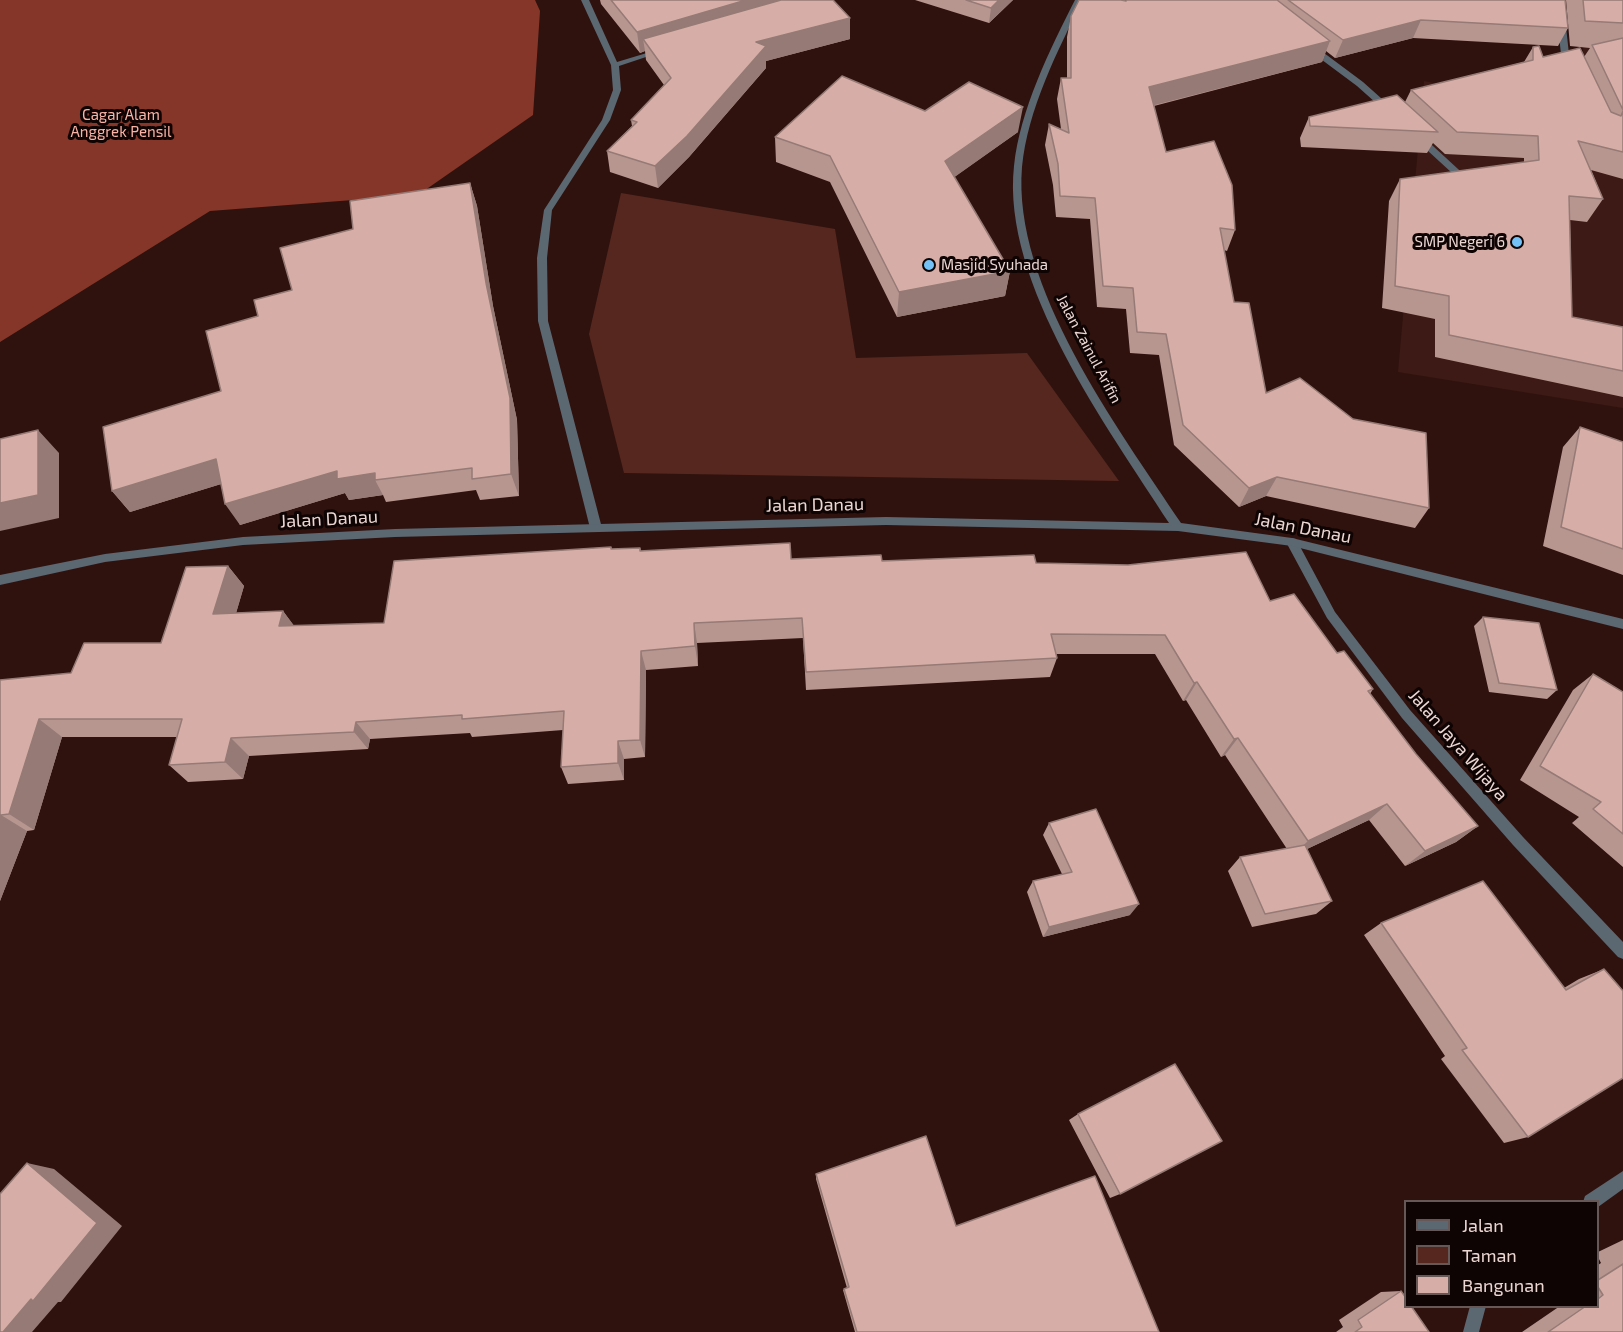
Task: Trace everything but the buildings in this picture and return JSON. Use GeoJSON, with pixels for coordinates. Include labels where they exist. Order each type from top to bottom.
{"type":"FeatureCollection","features":[{"type":"Feature","properties":{"kind":"street"},"geometry":{"type":"LineString","coordinates":[[585,0],[615,65],[617,90],[606,120],[548,210],[542,258],[543,321],[596,528]]}},
{"type":"Feature","properties":{"kind":"street","name":"Jalan Zainul Arifin"},"geometry":{"type":"LineString","coordinates":[[1080,0],[1069,18],[1024,141],[1017,183],[1022,222],[1033,267],[1052,317],[1087,384],[1178,527]]}},
{"type":"Feature","properties":{"kind":"street"},"geometry":{"type":"LineString","coordinates":[[1559,0],[1565,54],[1575,74]]}},
{"type":"Feature","properties":{"kind":"street"},"geometry":{"type":"LineString","coordinates":[[1069,18],[1080,16]]}},
{"type":"Feature","properties":{"kind":"street"},"geometry":{"type":"LineString","coordinates":[[1302,41],[1360,84],[1394,115]]}},
{"type":"Feature","properties":{"kind":"street"},"geometry":{"type":"LineString","coordinates":[[615,65],[666,49]]}},
{"type":"Feature","properties":{"kind":"street"},"geometry":{"type":"LineString","coordinates":[[1410,130],[1468,183]]}},
{"type":"Feature","properties":{"kind":"street","name":"Jalan Danau"},"geometry":{"type":"LineString","coordinates":[[0,580],[105,558],[243,541],[596,528],[886,521],[1178,527],[1292,542],[1623,624]]}},
{"type":"Feature","properties":{"kind":"street","name":"Jalan Jaya Wijaya"},"geometry":{"type":"LineString","coordinates":[[1292,542],[1331,615],[1406,714],[1518,841],[1623,952]]}},
{"type":"Feature","properties":{"kind":"street"},"geometry":{"type":"LineString","coordinates":[[1595,1200],[1623,1179]]}},
{"type":"Feature","properties":{"kind":"street"},"geometry":{"type":"LineString","coordinates":[[1471,1332],[1477,1308]]}},
{"type":"Feature","properties":{"kind":"shaded area","name":"SMP Negeri 6"},"geometry":{"type":"Polygon","coordinates":[[[1590,6],[1623,16],[1623,408],[1398,372],[1424,81],[1573,112],[1590,6]]]}},
{"type":"Feature","properties":{"kind":"green space","name":"Cagar Alam Anggrek Pensil"},"geometry":{"type":"Polygon","coordinates":[[[0,0],[535,0],[540,11],[533,115],[418,195],[210,211],[0,342],[0,0]]]}},
{"type":"Feature","properties":{"kind":"green space"},"geometry":{"type":"Polygon","coordinates":[[[621,193],[835,229],[856,358],[1027,353],[1119,481],[624,473],[589,334],[621,193]]]}},
{"type":"Feature","properties":{"kind":"place","name":"SMP Negeri 6"},"geometry":{"type":"Point","coordinates":[1517,242]}},
{"type":"Feature","properties":{"kind":"place","name":"Masjid Syuhada"},"geometry":{"type":"Point","coordinates":[929,265]}}]}
